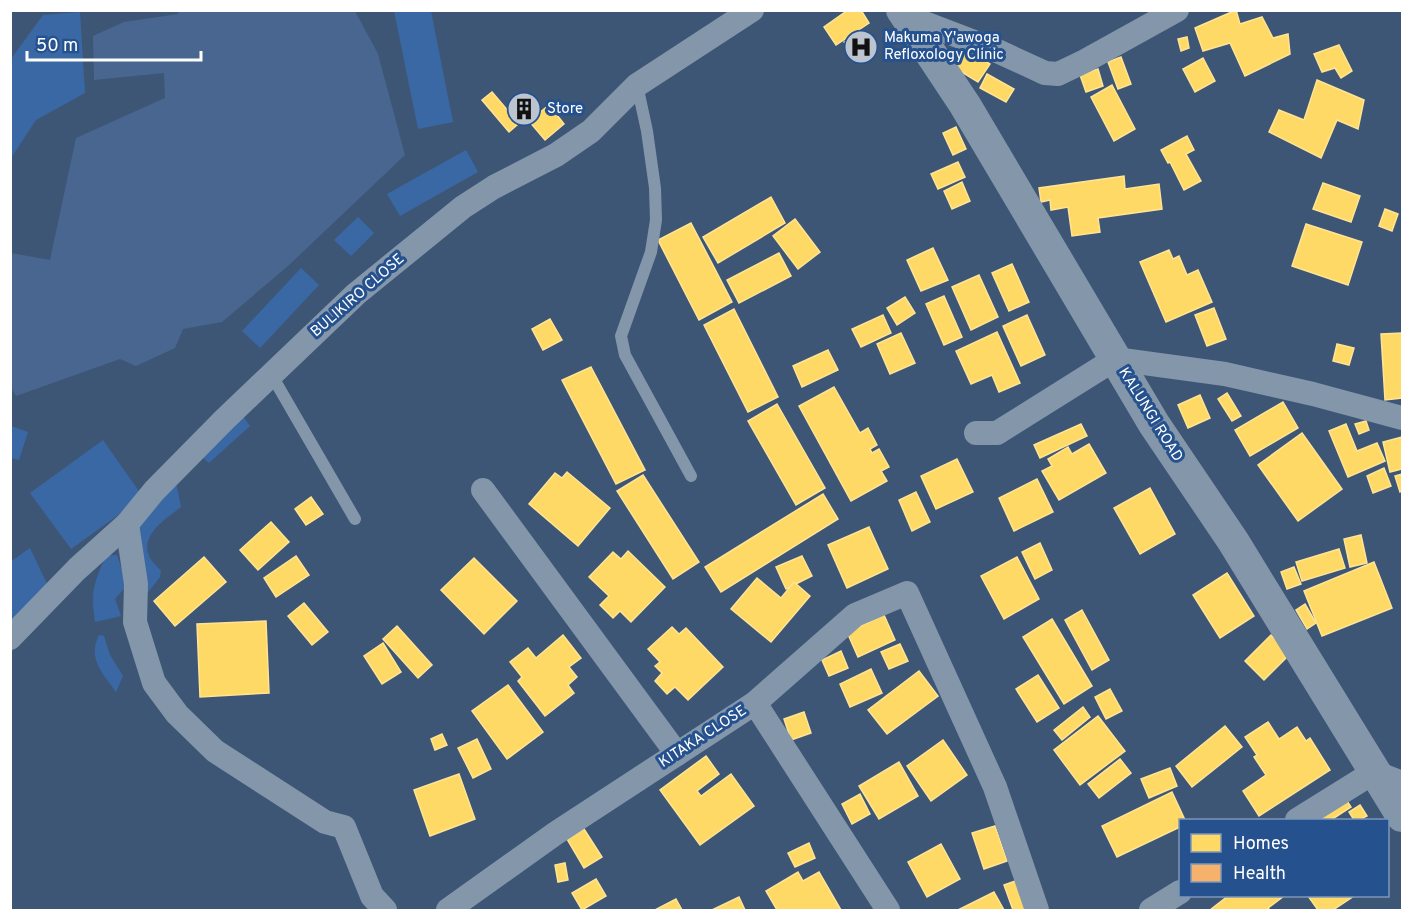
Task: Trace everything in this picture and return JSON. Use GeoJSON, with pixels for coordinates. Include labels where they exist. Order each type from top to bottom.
{"type":"FeatureCollection","features":[{"type":"Feature","properties":{"kind":"street","name":"BULIKIRO CLOSE"},"geometry":{"type":"LineString","coordinates":[[10,638],[77,569],[128,524],[154,491],[224,420],[356,294],[463,207],[494,187],[556,155],[591,131],[637,85],[752,10]]}},
{"type":"Feature","properties":{"kind":"street"},"geometry":{"type":"LineString","coordinates":[[904,13],[1045,73],[1058,74],[1177,10]]}},
{"type":"Feature","properties":{"kind":"street","name":"KALUNGI ROAD"},"geometry":{"type":"LineString","coordinates":[[904,13],[965,105],[1154,424],[1388,778],[1402,816]]}},
{"type":"Feature","properties":{"kind":"street"},"geometry":{"type":"LineString","coordinates":[[976,433],[997,433],[1115,359],[1225,374],[1313,393],[1402,418]]}},
{"type":"Feature","properties":{"kind":"street"},"geometry":{"type":"LineString","coordinates":[[483,490],[677,754]]}},
{"type":"Feature","properties":{"kind":"street"},"geometry":{"type":"LineString","coordinates":[[128,524],[136,584],[135,622],[154,683],[177,714],[215,751],[325,822],[344,827],[372,896],[385,910]]}},
{"type":"Feature","properties":{"kind":"street"},"geometry":{"type":"LineString","coordinates":[[755,703],[855,615],[907,593],[995,787],[1037,910]]}},
{"type":"Feature","properties":{"kind":"street","name":"KITAKA CLOSE"},"geometry":{"type":"LineString","coordinates":[[448,910],[556,833],[755,703],[888,910]]}},
{"type":"Feature","properties":{"kind":"street"},"geometry":{"type":"LineString","coordinates":[[1299,819],[1388,778]]}},
{"type":"Feature","properties":{"kind":"street"},"geometry":{"type":"LineString","coordinates":[[1151,910],[1179,893]]}},
{"type":"Feature","properties":{"kind":"lane"},"geometry":{"type":"LineString","coordinates":[[637,85],[647,131],[655,188],[656,220],[651,252],[621,336],[625,355],[691,476]]}},
{"type":"Feature","properties":{"kind":"lane"},"geometry":{"type":"LineString","coordinates":[[272,374],[355,519]]}},
{"type":"Feature","properties":{"kind":"shaded area"},"geometry":{"type":"Polygon","coordinates":[[[178,11],[355,11],[378,54],[405,155],[288,266],[222,322],[183,329],[175,348],[136,366],[120,359],[16,396],[10,386],[11,253],[50,260],[76,138],[165,98],[164,73],[94,80],[93,36],[124,22],[178,14],[178,11]]]}},
{"type":"Feature","properties":{"kind":"shaded area"},"geometry":{"type":"Polygon","coordinates":[[[394,11],[431,11],[453,122],[418,129],[394,11]]]}},
{"type":"Feature","properties":{"kind":"shaded area"},"geometry":{"type":"Polygon","coordinates":[[[80,12],[85,93],[36,120],[11,158],[11,59],[43,15],[80,12]]]}},
{"type":"Feature","properties":{"kind":"shaded area"},"geometry":{"type":"Polygon","coordinates":[[[466,150],[478,172],[400,216],[387,194],[466,150]]]}},
{"type":"Feature","properties":{"kind":"shaded area"},"geometry":{"type":"Polygon","coordinates":[[[358,217],[374,233],[351,256],[334,240],[358,217]]]}},
{"type":"Feature","properties":{"kind":"shaded area"},"geometry":{"type":"Polygon","coordinates":[[[301,268],[319,285],[260,348],[242,331],[301,268]]]}},
{"type":"Feature","properties":{"kind":"shaded area"},"geometry":{"type":"Polygon","coordinates":[[[239,411],[250,426],[209,463],[201,456],[239,411]]]}},
{"type":"Feature","properties":{"kind":"shaded area"},"geometry":{"type":"Polygon","coordinates":[[[11,426],[28,432],[19,460],[11,458],[11,426]]]}},
{"type":"Feature","properties":{"kind":"shaded area"},"geometry":{"type":"Polygon","coordinates":[[[103,440],[143,497],[71,549],[30,493],[103,440]]]}},
{"type":"Feature","properties":{"kind":"shaded area"},"geometry":{"type":"Polygon","coordinates":[[[176,482],[181,507],[156,527],[148,541],[149,556],[161,571],[160,577],[146,595],[127,524],[176,482]]]}},
{"type":"Feature","properties":{"kind":"shaded area"},"geometry":{"type":"Polygon","coordinates":[[[30,548],[48,586],[10,629],[10,562],[30,548]]]}},
{"type":"Feature","properties":{"kind":"shaded area"},"geometry":{"type":"Polygon","coordinates":[[[117,555],[127,585],[115,599],[121,616],[95,622],[93,595],[98,574],[106,556],[117,555]]]}},
{"type":"Feature","properties":{"kind":"shaded area"},"geometry":{"type":"Polygon","coordinates":[[[99,635],[104,636],[110,655],[123,676],[116,692],[96,659],[95,651],[99,635]]]}},
{"type":"Feature","properties":{"kind":"building: Homes"},"geometry":{"type":"Polygon","coordinates":[[[848,10],[861,10],[869,23],[836,45],[824,27],[848,10]]]}},
{"type":"Feature","properties":{"kind":"building: Homes"},"geometry":{"type":"Polygon","coordinates":[[[1236,10],[1240,24],[1262,17],[1273,38],[1288,34],[1290,54],[1245,76],[1230,43],[1203,51],[1195,28],[1236,10]]]}},
{"type":"Feature","properties":{"kind":"building: Homes"},"geometry":{"type":"Polygon","coordinates":[[[1187,37],[1189,48],[1181,51],[1178,39],[1187,37]]]}},
{"type":"Feature","properties":{"kind":"building: Homes"},"geometry":{"type":"Polygon","coordinates":[[[1339,45],[1352,71],[1341,78],[1335,68],[1322,72],[1314,54],[1339,45]]]}},
{"type":"Feature","properties":{"kind":"building: Homes"},"geometry":{"type":"Polygon","coordinates":[[[966,49],[990,64],[978,82],[955,68],[966,49]]]}},
{"type":"Feature","properties":{"kind":"building: Homes"},"geometry":{"type":"Polygon","coordinates":[[[1121,57],[1131,84],[1118,89],[1108,62],[1121,57]]]}},
{"type":"Feature","properties":{"kind":"building: Homes"},"geometry":{"type":"Polygon","coordinates":[[[1203,58],[1215,81],[1195,92],[1183,69],[1203,58]]]}},
{"type":"Feature","properties":{"kind":"building: Homes"},"geometry":{"type":"Polygon","coordinates":[[[1098,69],[1103,86],[1086,92],[1080,75],[1098,69]]]}},
{"type":"Feature","properties":{"kind":"building: Homes"},"geometry":{"type":"Polygon","coordinates":[[[987,74],[1014,89],[1006,102],[980,88],[987,74]]]}},
{"type":"Feature","properties":{"kind":"building: Homes"},"geometry":{"type":"Polygon","coordinates":[[[1317,80],[1364,100],[1358,129],[1337,120],[1321,158],[1269,132],[1279,110],[1304,120],[1317,80]]]}},
{"type":"Feature","properties":{"kind":"building: Homes"},"geometry":{"type":"Polygon","coordinates":[[[1112,85],[1135,129],[1114,141],[1091,97],[1112,85]]]}},
{"type":"Feature","properties":{"kind":"building: Homes","name":"Store"},"geometry":{"type":"Polygon","coordinates":[[[492,92],[509,112],[529,94],[539,106],[509,132],[482,100],[492,92]]]}},
{"type":"Feature","properties":{"kind":"building: Homes"},"geometry":{"type":"Polygon","coordinates":[[[549,105],[564,124],[545,140],[529,121],[549,105]]]}},
{"type":"Feature","properties":{"kind":"building: Homes"},"geometry":{"type":"Polygon","coordinates":[[[956,127],[966,149],[953,155],[943,133],[956,127]]]}},
{"type":"Feature","properties":{"kind":"building: Homes"},"geometry":{"type":"Polygon","coordinates":[[[1187,136],[1194,150],[1186,154],[1201,181],[1184,190],[1170,162],[1168,163],[1161,150],[1187,136]]]}},
{"type":"Feature","properties":{"kind":"building: Homes"},"geometry":{"type":"Polygon","coordinates":[[[958,162],[965,177],[938,189],[931,174],[958,162]]]}},
{"type":"Feature","properties":{"kind":"building: Homes"},"geometry":{"type":"Polygon","coordinates":[[[1124,176],[1125,189],[1159,184],[1162,209],[1098,218],[1100,232],[1072,236],[1068,207],[1051,210],[1050,200],[1041,202],[1039,188],[1124,176]]]}},
{"type":"Feature","properties":{"kind":"building: Homes"},"geometry":{"type":"Polygon","coordinates":[[[962,182],[970,201],[952,209],[944,191],[962,182]]]}},
{"type":"Feature","properties":{"kind":"building: Homes"},"geometry":{"type":"Polygon","coordinates":[[[1323,183],[1360,196],[1351,222],[1313,209],[1323,183]]]}},
{"type":"Feature","properties":{"kind":"building: Homes"},"geometry":{"type":"Polygon","coordinates":[[[771,197],[785,223],[718,263],[703,237],[771,197]]]}},
{"type":"Feature","properties":{"kind":"building: Homes"},"geometry":{"type":"Polygon","coordinates":[[[1385,209],[1398,214],[1392,231],[1379,226],[1385,209]]]}},
{"type":"Feature","properties":{"kind":"building: Homes"},"geometry":{"type":"Polygon","coordinates":[[[795,219],[820,252],[798,269],[773,236],[795,219]]]}},
{"type":"Feature","properties":{"kind":"building: Homes"},"geometry":{"type":"Polygon","coordinates":[[[691,223],[732,302],[699,320],[658,240],[691,223]]]}},
{"type":"Feature","properties":{"kind":"building: Homes"},"geometry":{"type":"Polygon","coordinates":[[[1306,224],[1362,242],[1348,285],[1292,266],[1306,224]]]}},
{"type":"Feature","properties":{"kind":"building: Homes"},"geometry":{"type":"Polygon","coordinates":[[[933,248],[948,280],[921,291],[907,260],[933,248]]]}},
{"type":"Feature","properties":{"kind":"building: Homes"},"geometry":{"type":"Polygon","coordinates":[[[1169,250],[1173,259],[1179,256],[1187,275],[1198,270],[1212,302],[1166,322],[1140,262],[1169,250]]]}},
{"type":"Feature","properties":{"kind":"building: Homes"},"geometry":{"type":"Polygon","coordinates":[[[779,253],[791,276],[739,303],[727,280],[779,253]]]}},
{"type":"Feature","properties":{"kind":"building: Homes"},"geometry":{"type":"Polygon","coordinates":[[[1012,264],[1029,302],[1009,311],[992,273],[1012,264]]]}},
{"type":"Feature","properties":{"kind":"building: Homes"},"geometry":{"type":"Polygon","coordinates":[[[979,275],[998,317],[971,330],[952,287],[979,275]]]}},
{"type":"Feature","properties":{"kind":"building: Homes"},"geometry":{"type":"Polygon","coordinates":[[[944,296],[962,337],[944,345],[926,304],[944,296]]]}},
{"type":"Feature","properties":{"kind":"building: Homes"},"geometry":{"type":"Polygon","coordinates":[[[905,297],[915,313],[897,325],[887,308],[905,297]]]}},
{"type":"Feature","properties":{"kind":"building: Homes"},"geometry":{"type":"Polygon","coordinates":[[[1214,308],[1226,339],[1207,346],[1195,315],[1214,308]]]}},
{"type":"Feature","properties":{"kind":"building: Homes"},"geometry":{"type":"Polygon","coordinates":[[[734,309],[778,397],[748,412],[704,325],[734,309]]]}},
{"type":"Feature","properties":{"kind":"building: Homes"},"geometry":{"type":"Polygon","coordinates":[[[883,315],[891,333],[861,347],[852,329],[883,315]]]}},
{"type":"Feature","properties":{"kind":"building: Homes"},"geometry":{"type":"Polygon","coordinates":[[[1027,315],[1045,355],[1021,366],[1003,326],[1027,315]]]}},
{"type":"Feature","properties":{"kind":"building: Homes"},"geometry":{"type":"Polygon","coordinates":[[[550,319],[562,340],[543,350],[532,329],[550,319]]]}},
{"type":"Feature","properties":{"kind":"building: Homes"},"geometry":{"type":"Polygon","coordinates":[[[997,332],[1020,383],[999,392],[992,375],[971,384],[956,351],[997,332]]]}},
{"type":"Feature","properties":{"kind":"building: Homes"},"geometry":{"type":"Polygon","coordinates":[[[901,333],[915,363],[890,374],[877,344],[901,333]]]}},
{"type":"Feature","properties":{"kind":"building: Homes"},"geometry":{"type":"Polygon","coordinates":[[[1402,333],[1402,398],[1385,400],[1381,334],[1402,333]]]}},
{"type":"Feature","properties":{"kind":"building: Homes"},"geometry":{"type":"Polygon","coordinates":[[[1337,344],[1354,348],[1349,365],[1333,361],[1337,344]]]}},
{"type":"Feature","properties":{"kind":"building: Homes"},"geometry":{"type":"Polygon","coordinates":[[[828,350],[838,370],[802,387],[793,366],[828,350]]]}},
{"type":"Feature","properties":{"kind":"building: Homes"},"geometry":{"type":"Polygon","coordinates":[[[591,367],[645,470],[616,484],[562,380],[591,367]]]}},
{"type":"Feature","properties":{"kind":"building: Homes"},"geometry":{"type":"Polygon","coordinates":[[[834,387],[860,433],[868,428],[877,445],[870,449],[872,453],[879,449],[889,467],[881,471],[887,481],[851,501],[799,406],[834,387]]]}},
{"type":"Feature","properties":{"kind":"building: Homes"},"geometry":{"type":"Polygon","coordinates":[[[1227,393],[1241,416],[1232,421],[1218,399],[1227,393]]]}},
{"type":"Feature","properties":{"kind":"building: Homes"},"geometry":{"type":"Polygon","coordinates":[[[1200,395],[1210,418],[1188,428],[1178,405],[1200,395]]]}},
{"type":"Feature","properties":{"kind":"building: Homes"},"geometry":{"type":"Polygon","coordinates":[[[1283,402],[1298,428],[1250,456],[1235,430],[1283,402]]]}},
{"type":"Feature","properties":{"kind":"building: Homes"},"geometry":{"type":"Polygon","coordinates":[[[777,404],[825,488],[796,505],[748,421],[777,404]]]}},
{"type":"Feature","properties":{"kind":"building: Homes"},"geometry":{"type":"Polygon","coordinates":[[[1366,421],[1369,430],[1359,434],[1355,424],[1366,421]]]}},
{"type":"Feature","properties":{"kind":"building: Homes"},"geometry":{"type":"Polygon","coordinates":[[[1081,424],[1087,436],[1040,458],[1034,445],[1081,424]]]}},
{"type":"Feature","properties":{"kind":"building: Homes"},"geometry":{"type":"Polygon","coordinates":[[[1346,424],[1357,451],[1377,443],[1385,461],[1348,477],[1329,431],[1346,424]]]}},
{"type":"Feature","properties":{"kind":"building: Homes"},"geometry":{"type":"Polygon","coordinates":[[[1302,433],[1342,489],[1298,521],[1258,465],[1302,433]]]}},
{"type":"Feature","properties":{"kind":"building: Homes"},"geometry":{"type":"Polygon","coordinates":[[[1402,437],[1402,469],[1390,472],[1383,442],[1402,437]]]}},
{"type":"Feature","properties":{"kind":"building: Homes"},"geometry":{"type":"Polygon","coordinates":[[[1089,444],[1106,473],[1059,500],[1042,471],[1052,466],[1048,459],[1068,447],[1072,454],[1089,444]]]}},
{"type":"Feature","properties":{"kind":"building: Homes"},"geometry":{"type":"Polygon","coordinates":[[[957,459],[973,492],[936,509],[921,476],[957,459]]]}},
{"type":"Feature","properties":{"kind":"building: Homes"},"geometry":{"type":"Polygon","coordinates":[[[1384,468],[1391,486],[1373,493],[1367,476],[1384,468]]]}},
{"type":"Feature","properties":{"kind":"building: Homes"},"geometry":{"type":"Polygon","coordinates":[[[567,472],[610,508],[578,546],[529,504],[555,473],[562,478],[567,472]]]}},
{"type":"Feature","properties":{"kind":"building: Homes"},"geometry":{"type":"Polygon","coordinates":[[[1402,474],[1402,491],[1400,492],[1395,476],[1402,474]]]}},
{"type":"Feature","properties":{"kind":"building: Homes"},"geometry":{"type":"Polygon","coordinates":[[[643,475],[699,562],[673,579],[617,491],[643,475]]]}},
{"type":"Feature","properties":{"kind":"building: Homes"},"geometry":{"type":"Polygon","coordinates":[[[1037,479],[1053,512],[1014,531],[999,498],[1037,479]]]}},
{"type":"Feature","properties":{"kind":"building: Homes"},"geometry":{"type":"Polygon","coordinates":[[[1150,488],[1175,534],[1140,554],[1114,508],[1150,488]]]}},
{"type":"Feature","properties":{"kind":"building: Homes"},"geometry":{"type":"Polygon","coordinates":[[[916,492],[930,522],[912,531],[899,500],[916,492]]]}},
{"type":"Feature","properties":{"kind":"building: Homes"},"geometry":{"type":"Polygon","coordinates":[[[823,494],[838,519],[721,592],[705,567],[823,494]]]}},
{"type":"Feature","properties":{"kind":"building: Homes"},"geometry":{"type":"Polygon","coordinates":[[[311,497],[323,514],[306,525],[295,509],[311,497]]]}},
{"type":"Feature","properties":{"kind":"building: Homes"},"geometry":{"type":"Polygon","coordinates":[[[271,522],[289,542],[258,570],[240,550],[271,522]]]}},
{"type":"Feature","properties":{"kind":"building: Homes"},"geometry":{"type":"Polygon","coordinates":[[[869,527],[888,569],[847,588],[828,545],[869,527]]]}},
{"type":"Feature","properties":{"kind":"building: Homes"},"geometry":{"type":"Polygon","coordinates":[[[1361,535],[1367,563],[1350,567],[1344,539],[1361,535]]]}},
{"type":"Feature","properties":{"kind":"building: Homes"},"geometry":{"type":"Polygon","coordinates":[[[1040,543],[1052,570],[1035,579],[1022,552],[1040,543]]]}},
{"type":"Feature","properties":{"kind":"building: Homes"},"geometry":{"type":"Polygon","coordinates":[[[1339,549],[1345,568],[1302,581],[1296,562],[1339,549]]]}},
{"type":"Feature","properties":{"kind":"building: Homes"},"geometry":{"type":"Polygon","coordinates":[[[628,551],[665,587],[631,622],[620,611],[613,618],[600,605],[609,596],[589,577],[613,552],[621,559],[628,551]]]}},
{"type":"Feature","properties":{"kind":"building: Homes"},"geometry":{"type":"Polygon","coordinates":[[[296,556],[309,575],[276,597],[264,578],[296,556]]]}},
{"type":"Feature","properties":{"kind":"building: Homes"},"geometry":{"type":"Polygon","coordinates":[[[802,556],[812,576],[786,589],[776,567],[802,556]]]}},
{"type":"Feature","properties":{"kind":"building: Homes"},"geometry":{"type":"Polygon","coordinates":[[[204,557],[226,582],[175,626],[154,601],[204,557]]]}},
{"type":"Feature","properties":{"kind":"building: Homes"},"geometry":{"type":"Polygon","coordinates":[[[1017,557],[1039,599],[1004,619],[981,576],[1017,557]]]}},
{"type":"Feature","properties":{"kind":"building: Homes"},"geometry":{"type":"Polygon","coordinates":[[[474,558],[517,601],[484,634],[441,590],[474,558]]]}},
{"type":"Feature","properties":{"kind":"building: Homes"},"geometry":{"type":"Polygon","coordinates":[[[1374,562],[1392,608],[1322,636],[1304,591],[1374,562]]]}},
{"type":"Feature","properties":{"kind":"building: Homes"},"geometry":{"type":"Polygon","coordinates":[[[1294,567],[1301,584],[1287,589],[1281,572],[1294,567]]]}},
{"type":"Feature","properties":{"kind":"building: Homes"},"geometry":{"type":"Polygon","coordinates":[[[1227,573],[1254,616],[1220,638],[1193,595],[1227,573]]]}},
{"type":"Feature","properties":{"kind":"building: Homes"},"geometry":{"type":"Polygon","coordinates":[[[757,578],[781,598],[794,582],[810,596],[771,642],[731,609],[757,578]]]}},
{"type":"Feature","properties":{"kind":"building: Homes"},"geometry":{"type":"Polygon","coordinates":[[[304,603],[328,632],[312,645],[288,616],[304,603]]]}},
{"type":"Feature","properties":{"kind":"building: Homes"},"geometry":{"type":"Polygon","coordinates":[[[1305,604],[1316,623],[1307,629],[1296,610],[1305,604]]]}},
{"type":"Feature","properties":{"kind":"building: Homes"},"geometry":{"type":"Polygon","coordinates":[[[1082,610],[1109,660],[1092,670],[1065,620],[1082,610]]]}},
{"type":"Feature","properties":{"kind":"building: Homes"},"geometry":{"type":"Polygon","coordinates":[[[884,615],[895,640],[858,657],[847,632],[884,615]]]}},
{"type":"Feature","properties":{"kind":"building: Homes"},"geometry":{"type":"Polygon","coordinates":[[[1052,619],[1092,686],[1064,704],[1023,637],[1052,619]]]}},
{"type":"Feature","properties":{"kind":"building: Homes"},"geometry":{"type":"Polygon","coordinates":[[[266,621],[269,693],[200,697],[197,624],[266,621]]]}},
{"type":"Feature","properties":{"kind":"building: Homes"},"geometry":{"type":"Polygon","coordinates":[[[397,626],[432,665],[418,678],[383,639],[397,626]]]}},
{"type":"Feature","properties":{"kind":"building: Homes"},"geometry":{"type":"Polygon","coordinates":[[[672,627],[679,634],[686,628],[723,667],[688,700],[675,687],[667,694],[655,681],[662,673],[655,666],[660,662],[648,649],[672,627]]]}},
{"type":"Feature","properties":{"kind":"building: Homes"},"geometry":{"type":"Polygon","coordinates":[[[563,635],[581,658],[569,667],[577,677],[568,685],[574,693],[545,716],[518,681],[522,677],[510,662],[528,648],[536,658],[563,635]]]}},
{"type":"Feature","properties":{"kind":"building: Homes"},"geometry":{"type":"Polygon","coordinates":[[[1271,635],[1290,654],[1264,680],[1245,661],[1271,635]]]}},
{"type":"Feature","properties":{"kind":"building: Homes"},"geometry":{"type":"Polygon","coordinates":[[[383,643],[401,672],[382,684],[364,656],[383,643]]]}},
{"type":"Feature","properties":{"kind":"building: Homes"},"geometry":{"type":"Polygon","coordinates":[[[900,644],[908,661],[889,669],[881,652],[900,644]]]}},
{"type":"Feature","properties":{"kind":"building: Homes"},"geometry":{"type":"Polygon","coordinates":[[[841,651],[848,668],[829,676],[822,660],[841,651]]]}},
{"type":"Feature","properties":{"kind":"building: Homes"},"geometry":{"type":"Polygon","coordinates":[[[871,669],[882,693],[850,707],[840,684],[871,669]]]}},
{"type":"Feature","properties":{"kind":"building: Homes"},"geometry":{"type":"Polygon","coordinates":[[[919,671],[938,696],[887,734],[868,710],[919,671]]]}},
{"type":"Feature","properties":{"kind":"building: Homes"},"geometry":{"type":"Polygon","coordinates":[[[1038,675],[1059,708],[1037,722],[1016,689],[1038,675]]]}},
{"type":"Feature","properties":{"kind":"building: Homes"},"geometry":{"type":"Polygon","coordinates":[[[508,685],[543,732],[507,759],[472,711],[508,685]]]}},
{"type":"Feature","properties":{"kind":"building: Homes"},"geometry":{"type":"Polygon","coordinates":[[[1110,689],[1122,711],[1106,719],[1095,697],[1110,689]]]}},
{"type":"Feature","properties":{"kind":"building: Homes"},"geometry":{"type":"Polygon","coordinates":[[[1083,707],[1090,717],[1062,740],[1054,730],[1083,707]]]}},
{"type":"Feature","properties":{"kind":"building: Homes"},"geometry":{"type":"Polygon","coordinates":[[[804,712],[811,733],[791,740],[784,719],[804,712]]]}},
{"type":"Feature","properties":{"kind":"building: Homes"},"geometry":{"type":"Polygon","coordinates":[[[1098,716],[1125,751],[1080,785],[1054,750],[1098,716]]]}},
{"type":"Feature","properties":{"kind":"building: Homes"},"geometry":{"type":"Polygon","coordinates":[[[1268,722],[1279,739],[1297,727],[1306,741],[1310,738],[1330,770],[1259,816],[1243,791],[1266,775],[1245,737],[1268,722]]]}},
{"type":"Feature","properties":{"kind":"building: Homes"},"geometry":{"type":"Polygon","coordinates":[[[1225,726],[1242,747],[1192,787],[1176,766],[1225,726]]]}},
{"type":"Feature","properties":{"kind":"building: Homes"},"geometry":{"type":"Polygon","coordinates":[[[442,734],[447,745],[435,750],[431,739],[442,734]]]}},
{"type":"Feature","properties":{"kind":"building: Homes"},"geometry":{"type":"Polygon","coordinates":[[[477,739],[491,769],[473,778],[458,748],[477,739]]]}},
{"type":"Feature","properties":{"kind":"building: Homes"},"geometry":{"type":"Polygon","coordinates":[[[943,740],[967,775],[931,801],[907,766],[943,740]]]}},
{"type":"Feature","properties":{"kind":"building: Homes"},"geometry":{"type":"Polygon","coordinates":[[[706,756],[719,774],[697,791],[701,796],[731,774],[754,806],[700,845],[660,790],[706,756]]]}},
{"type":"Feature","properties":{"kind":"building: Homes"},"geometry":{"type":"Polygon","coordinates":[[[1120,759],[1131,773],[1099,798],[1088,784],[1120,759]]]}},
{"type":"Feature","properties":{"kind":"building: Homes"},"geometry":{"type":"Polygon","coordinates":[[[899,762],[918,796],[879,819],[859,786],[899,762]]]}},
{"type":"Feature","properties":{"kind":"building: Homes"},"geometry":{"type":"Polygon","coordinates":[[[1170,768],[1177,786],[1149,798],[1141,779],[1170,768]]]}},
{"type":"Feature","properties":{"kind":"building: Homes"},"geometry":{"type":"Polygon","coordinates":[[[459,774],[475,819],[430,836],[414,790],[459,774]]]}},
{"type":"Feature","properties":{"kind":"building: Homes"},"geometry":{"type":"Polygon","coordinates":[[[1172,792],[1185,819],[1179,819],[1179,827],[1117,857],[1102,826],[1172,792]]]}},
{"type":"Feature","properties":{"kind":"building: Homes"},"geometry":{"type":"Polygon","coordinates":[[[860,794],[870,814],[852,824],[842,804],[860,794]]]}},
{"type":"Feature","properties":{"kind":"building: Homes"},"geometry":{"type":"Polygon","coordinates":[[[1345,798],[1351,807],[1333,819],[1312,819],[1345,798]]]}},
{"type":"Feature","properties":{"kind":"building: Homes"},"geometry":{"type":"Polygon","coordinates":[[[1360,805],[1367,816],[1353,819],[1349,812],[1360,805]]]}},
{"type":"Feature","properties":{"kind":"building: Homes"},"geometry":{"type":"Polygon","coordinates":[[[995,826],[1007,861],[984,869],[972,833],[995,826]]]}},
{"type":"Feature","properties":{"kind":"building: Homes"},"geometry":{"type":"Polygon","coordinates":[[[584,829],[602,857],[584,868],[567,839],[584,829]]]}},
{"type":"Feature","properties":{"kind":"building: Homes"},"geometry":{"type":"Polygon","coordinates":[[[809,843],[815,858],[795,867],[788,853],[809,843]]]}},
{"type":"Feature","properties":{"kind":"building: Homes"},"geometry":{"type":"Polygon","coordinates":[[[941,844],[960,879],[927,897],[908,862],[941,844]]]}},
{"type":"Feature","properties":{"kind":"building: Homes"},"geometry":{"type":"Polygon","coordinates":[[[565,863],[568,880],[558,882],[555,865],[565,863]]]}},
{"type":"Feature","properties":{"kind":"building: Homes"},"geometry":{"type":"Polygon","coordinates":[[[798,872],[803,881],[819,872],[841,910],[777,910],[766,891],[798,872]]]}},
{"type":"Feature","properties":{"kind":"building: Homes"},"geometry":{"type":"Polygon","coordinates":[[[596,879],[606,896],[582,910],[572,893],[596,879]]]}},
{"type":"Feature","properties":{"kind":"building: Homes"},"geometry":{"type":"Polygon","coordinates":[[[1021,879],[1032,910],[1013,910],[1004,885],[1021,879]]]}},
{"type":"Feature","properties":{"kind":"building: Homes"},"geometry":{"type":"Polygon","coordinates":[[[994,892],[1004,910],[958,910],[994,892]]]}},
{"type":"Feature","properties":{"kind":"building: Homes"},"geometry":{"type":"Polygon","coordinates":[[[739,897],[745,910],[712,910],[739,897]]]}},
{"type":"Feature","properties":{"kind":"building: Homes"},"geometry":{"type":"Polygon","coordinates":[[[1227,897],[1283,897],[1268,908],[1270,910],[1210,910],[1227,897]]]}},
{"type":"Feature","properties":{"kind":"building: Homes"},"geometry":{"type":"Polygon","coordinates":[[[1309,897],[1352,897],[1333,910],[1318,910],[1309,897]]]}},
{"type":"Feature","properties":{"kind":"building: Homes"},"geometry":{"type":"Polygon","coordinates":[[[676,899],[682,910],[655,910],[676,899]]]}},
{"type":"Feature","properties":{"kind":"building: Health"},"geometry":{"type":"Polygon","coordinates":[[[860,31],[873,50],[857,61],[844,42],[860,31]]]}},
{"type":"Feature","properties":{"kind":"place","name":"Makuma Y'awoga Refloxology Clinic"},"geometry":{"type":"Point","coordinates":[861,47]}},
{"type":"Feature","properties":{"kind":"place","name":"Store"},"geometry":{"type":"Point","coordinates":[524,109]}}]}
